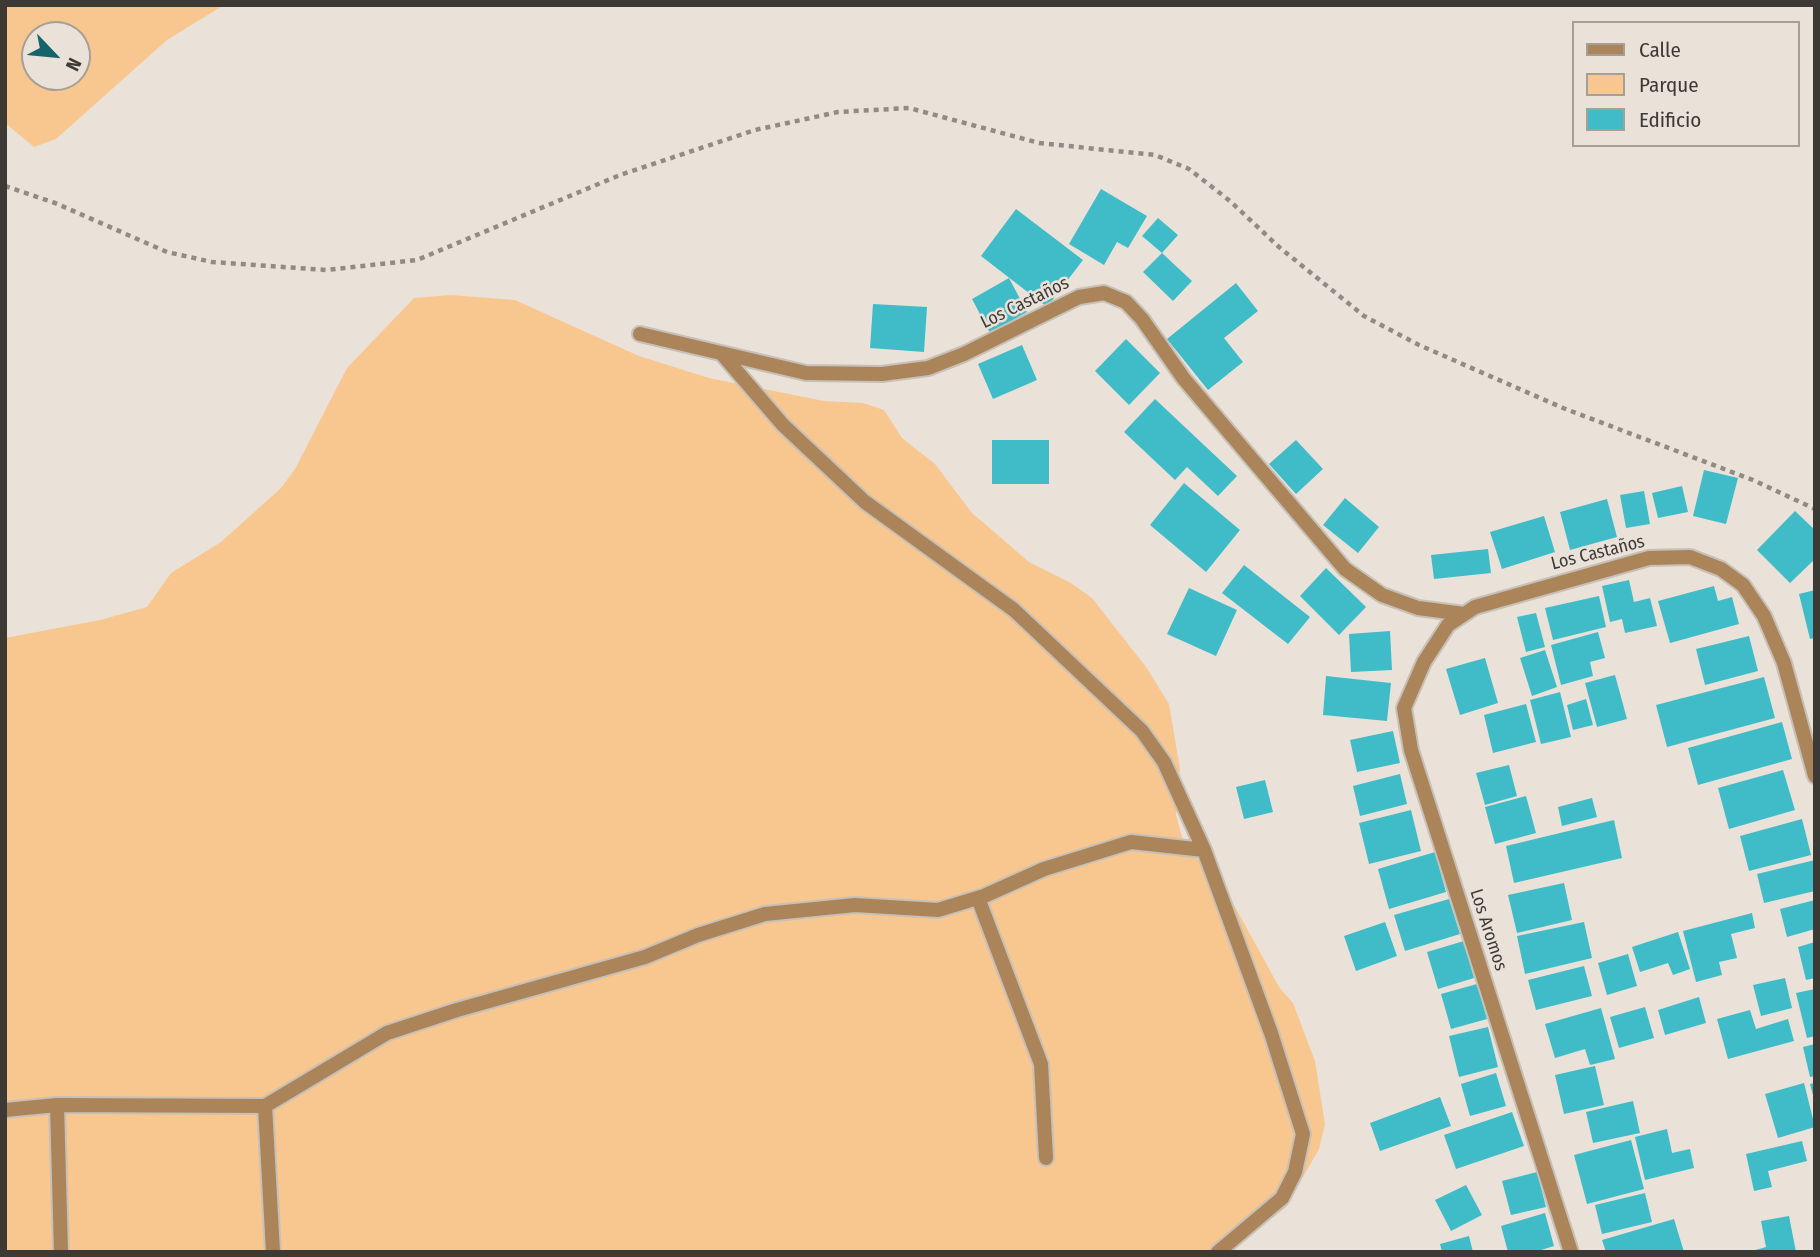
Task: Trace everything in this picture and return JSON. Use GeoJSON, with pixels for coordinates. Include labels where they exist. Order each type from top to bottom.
{"type":"FeatureCollection","features":[{"type":"Feature","properties":{"kind":"street","name":"Los Castaños"},"geometry":{"type":"LineString","coordinates":[[640,334],[806,373],[883,374],[928,368],[964,354],[1079,297],[1104,293],[1126,302],[1142,319],[1184,379],[1345,569],[1382,595],[1418,608],[1464,614]]}},
{"type":"Feature","properties":{"kind":"street"},"geometry":{"type":"LineString","coordinates":[[722,354],[783,425],[865,502],[1014,610],[1142,731],[1164,762],[1204,850],[1271,1033],[1303,1134],[1295,1172],[1282,1198],[1219,1252]]}},
{"type":"Feature","properties":{"kind":"street","name":"Los Castaños"},"geometry":{"type":"LineString","coordinates":[[1448,625],[1475,607],[1649,558],[1690,557],[1721,569],[1743,585],[1764,616],[1784,663],[1815,776]]}},
{"type":"Feature","properties":{"kind":"street","name":"Los Aromos"},"geometry":{"type":"LineString","coordinates":[[1448,625],[1424,662],[1404,708],[1411,750],[1571,1252]]}},
{"type":"Feature","properties":{"kind":"street"},"geometry":{"type":"LineString","coordinates":[[5,1110],[57,1105],[265,1106],[387,1034],[457,1010],[645,957],[698,935],[765,914],[855,905],[938,910],[978,898],[1044,869],[1131,842],[1204,850]]}},
{"type":"Feature","properties":{"kind":"street"},"geometry":{"type":"LineString","coordinates":[[978,898],[1041,1064],[1046,1158]]}},
{"type":"Feature","properties":{"kind":"street"},"geometry":{"type":"LineString","coordinates":[[57,1105],[61,1252]]}},
{"type":"Feature","properties":{"kind":"street"},"geometry":{"type":"LineString","coordinates":[[265,1106],[273,1252]]}},
{"type":"Feature","properties":{"kind":"path"},"geometry":{"type":"LineString","coordinates":[[5,186],[55,203],[166,252],[212,262],[326,270],[417,260],[620,175],[755,130],[838,112],[909,108],[1039,143],[1155,155],[1189,169],[1364,316],[1419,345],[1563,408],[1753,480],[1815,509]]}},
{"type":"Feature","properties":{"kind":"green space"},"geometry":{"type":"Polygon","coordinates":[[[5,5],[224,5],[167,40],[56,139],[34,147],[5,123],[5,5]]]}},
{"type":"Feature","properties":{"kind":"green space"},"geometry":{"type":"Polygon","coordinates":[[[451,295],[515,300],[639,356],[709,378],[824,401],[863,403],[884,410],[902,438],[935,464],[972,513],[1029,562],[1071,583],[1092,598],[1146,667],[1169,704],[1180,769],[1176,815],[1182,837],[1219,891],[1234,905],[1279,987],[1293,1003],[1315,1061],[1325,1124],[1319,1149],[1286,1207],[1226,1252],[5,1252],[5,638],[100,620],[147,607],[171,573],[221,542],[281,488],[295,469],[347,368],[414,298],[451,295]]]}},
{"type":"Feature","properties":{"kind":"building"},"geometry":{"type":"Polygon","coordinates":[[[1101,189],[1147,216],[1128,248],[1117,242],[1104,265],[1069,244],[1101,189]]]}},
{"type":"Feature","properties":{"kind":"building"},"geometry":{"type":"Polygon","coordinates":[[[1016,209],[1083,260],[1047,307],[981,256],[1016,209]]]}},
{"type":"Feature","properties":{"kind":"building"},"geometry":{"type":"Polygon","coordinates":[[[1158,218],[1178,235],[1162,253],[1142,236],[1158,218]]]}},
{"type":"Feature","properties":{"kind":"building"},"geometry":{"type":"Polygon","coordinates":[[[1162,253],[1192,281],[1173,301],[1143,272],[1162,253]]]}},
{"type":"Feature","properties":{"kind":"building"},"geometry":{"type":"Polygon","coordinates":[[[1009,278],[1027,312],[990,333],[972,299],[1009,278]]]}},
{"type":"Feature","properties":{"kind":"building"},"geometry":{"type":"Polygon","coordinates":[[[1236,283],[1258,311],[1224,338],[1243,362],[1208,390],[1167,339],[1236,283]]]}},
{"type":"Feature","properties":{"kind":"building"},"geometry":{"type":"Polygon","coordinates":[[[873,304],[927,307],[924,352],[870,348],[873,304]]]}},
{"type":"Feature","properties":{"kind":"building"},"geometry":{"type":"Polygon","coordinates":[[[1126,339],[1160,373],[1129,405],[1095,371],[1126,339]]]}},
{"type":"Feature","properties":{"kind":"building"},"geometry":{"type":"Polygon","coordinates":[[[1022,345],[1037,380],[993,399],[978,364],[1022,345]]]}},
{"type":"Feature","properties":{"kind":"building"},"geometry":{"type":"Polygon","coordinates":[[[1155,399],[1237,476],[1218,496],[1187,467],[1175,480],[1124,432],[1155,399]]]}},
{"type":"Feature","properties":{"kind":"building"},"geometry":{"type":"Polygon","coordinates":[[[992,440],[1049,440],[1049,484],[992,484],[992,440]]]}},
{"type":"Feature","properties":{"kind":"building"},"geometry":{"type":"Polygon","coordinates":[[[1296,440],[1323,469],[1296,494],[1269,464],[1296,440]]]}},
{"type":"Feature","properties":{"kind":"building"},"geometry":{"type":"Polygon","coordinates":[[[1704,470],[1738,478],[1726,524],[1693,516],[1704,470]]]}},
{"type":"Feature","properties":{"kind":"building"},"geometry":{"type":"Polygon","coordinates":[[[1184,483],[1240,530],[1206,572],[1150,525],[1184,483]]]}},
{"type":"Feature","properties":{"kind":"building"},"geometry":{"type":"Polygon","coordinates":[[[1682,486],[1688,512],[1658,518],[1652,493],[1682,486]]]}},
{"type":"Feature","properties":{"kind":"building"},"geometry":{"type":"Polygon","coordinates":[[[1644,491],[1650,524],[1626,528],[1620,495],[1644,491]]]}},
{"type":"Feature","properties":{"kind":"building"},"geometry":{"type":"Polygon","coordinates":[[[1345,498],[1379,527],[1358,553],[1323,525],[1345,498]]]}},
{"type":"Feature","properties":{"kind":"building"},"geometry":{"type":"Polygon","coordinates":[[[1607,499],[1617,537],[1570,550],[1560,512],[1607,499]]]}},
{"type":"Feature","properties":{"kind":"building"},"geometry":{"type":"Polygon","coordinates":[[[1795,511],[1815,530],[1815,559],[1790,583],[1757,550],[1795,511]]]}},
{"type":"Feature","properties":{"kind":"building"},"geometry":{"type":"Polygon","coordinates":[[[1544,516],[1555,552],[1502,569],[1490,532],[1544,516]]]}},
{"type":"Feature","properties":{"kind":"building"},"geometry":{"type":"Polygon","coordinates":[[[1488,549],[1491,573],[1434,579],[1431,555],[1488,549]]]}},
{"type":"Feature","properties":{"kind":"building"},"geometry":{"type":"Polygon","coordinates":[[[1244,565],[1310,617],[1288,644],[1222,593],[1244,565]]]}},
{"type":"Feature","properties":{"kind":"building"},"geometry":{"type":"Polygon","coordinates":[[[1326,568],[1366,607],[1339,635],[1300,596],[1326,568]]]}},
{"type":"Feature","properties":{"kind":"building"},"geometry":{"type":"Polygon","coordinates":[[[1629,580],[1634,602],[1650,598],[1657,626],[1625,633],[1622,619],[1610,622],[1602,586],[1629,580]]]}},
{"type":"Feature","properties":{"kind":"building"},"geometry":{"type":"Polygon","coordinates":[[[1714,586],[1718,601],[1732,597],[1739,624],[1670,643],[1658,601],[1714,586]]]}},
{"type":"Feature","properties":{"kind":"building"},"geometry":{"type":"Polygon","coordinates":[[[1189,588],[1237,610],[1216,656],[1167,634],[1189,588]]]}},
{"type":"Feature","properties":{"kind":"building"},"geometry":{"type":"Polygon","coordinates":[[[1815,590],[1815,638],[1810,639],[1799,594],[1815,590]]]}},
{"type":"Feature","properties":{"kind":"building"},"geometry":{"type":"Polygon","coordinates":[[[1599,596],[1606,627],[1553,640],[1545,608],[1599,596]]]}},
{"type":"Feature","properties":{"kind":"building"},"geometry":{"type":"Polygon","coordinates":[[[1536,613],[1545,647],[1526,652],[1517,617],[1536,613]]]}},
{"type":"Feature","properties":{"kind":"building"},"geometry":{"type":"Polygon","coordinates":[[[1390,631],[1392,670],[1351,672],[1349,634],[1390,631]]]}},
{"type":"Feature","properties":{"kind":"building"},"geometry":{"type":"Polygon","coordinates":[[[1598,632],[1605,658],[1590,662],[1593,676],[1561,685],[1551,645],[1598,632]]]}},
{"type":"Feature","properties":{"kind":"building"},"geometry":{"type":"Polygon","coordinates":[[[1749,636],[1758,671],[1705,685],[1696,649],[1749,636]]]}},
{"type":"Feature","properties":{"kind":"building"},"geometry":{"type":"Polygon","coordinates":[[[1545,650],[1557,687],[1532,696],[1520,658],[1545,650]]]}},
{"type":"Feature","properties":{"kind":"building"},"geometry":{"type":"Polygon","coordinates":[[[1485,658],[1498,703],[1460,715],[1446,669],[1485,658]]]}},
{"type":"Feature","properties":{"kind":"building"},"geometry":{"type":"Polygon","coordinates":[[[1615,675],[1627,719],[1597,727],[1585,683],[1615,675]]]}},
{"type":"Feature","properties":{"kind":"building"},"geometry":{"type":"Polygon","coordinates":[[[1326,676],[1391,683],[1387,721],[1323,715],[1326,676]]]}},
{"type":"Feature","properties":{"kind":"building"},"geometry":{"type":"Polygon","coordinates":[[[1764,677],[1775,718],[1667,747],[1656,705],[1764,677]]]}},
{"type":"Feature","properties":{"kind":"building"},"geometry":{"type":"Polygon","coordinates":[[[1560,692],[1571,737],[1541,744],[1530,700],[1560,692]]]}},
{"type":"Feature","properties":{"kind":"building"},"geometry":{"type":"Polygon","coordinates":[[[1586,699],[1593,725],[1573,730],[1567,705],[1586,699]]]}},
{"type":"Feature","properties":{"kind":"building"},"geometry":{"type":"Polygon","coordinates":[[[1526,704],[1536,742],[1493,753],[1484,715],[1526,704]]]}},
{"type":"Feature","properties":{"kind":"building"},"geometry":{"type":"Polygon","coordinates":[[[1782,722],[1792,759],[1698,785],[1688,748],[1782,722]]]}},
{"type":"Feature","properties":{"kind":"building"},"geometry":{"type":"Polygon","coordinates":[[[1393,731],[1400,763],[1357,772],[1350,740],[1393,731]]]}},
{"type":"Feature","properties":{"kind":"building"},"geometry":{"type":"Polygon","coordinates":[[[1509,765],[1517,796],[1485,805],[1476,773],[1509,765]]]}},
{"type":"Feature","properties":{"kind":"building"},"geometry":{"type":"Polygon","coordinates":[[[1783,770],[1795,810],[1729,829],[1718,788],[1783,770]]]}},
{"type":"Feature","properties":{"kind":"building"},"geometry":{"type":"Polygon","coordinates":[[[1400,774],[1407,804],[1360,816],[1353,786],[1400,774]]]}},
{"type":"Feature","properties":{"kind":"building"},"geometry":{"type":"Polygon","coordinates":[[[1265,780],[1273,812],[1244,819],[1236,787],[1265,780]]]}},
{"type":"Feature","properties":{"kind":"building"},"geometry":{"type":"Polygon","coordinates":[[[1526,796],[1536,833],[1495,844],[1485,807],[1526,796]]]}},
{"type":"Feature","properties":{"kind":"building"},"geometry":{"type":"Polygon","coordinates":[[[1592,798],[1597,817],[1562,826],[1558,807],[1592,798]]]}},
{"type":"Feature","properties":{"kind":"building"},"geometry":{"type":"Polygon","coordinates":[[[1411,810],[1421,851],[1369,864],[1359,823],[1411,810]]]}},
{"type":"Feature","properties":{"kind":"building"},"geometry":{"type":"Polygon","coordinates":[[[1802,819],[1811,855],[1749,871],[1740,836],[1802,819]]]}},
{"type":"Feature","properties":{"kind":"building"},"geometry":{"type":"Polygon","coordinates":[[[1614,820],[1622,858],[1514,883],[1506,846],[1614,820]]]}},
{"type":"Feature","properties":{"kind":"building"},"geometry":{"type":"Polygon","coordinates":[[[1435,852],[1446,892],[1389,909],[1378,869],[1435,852]]]}},
{"type":"Feature","properties":{"kind":"building"},"geometry":{"type":"Polygon","coordinates":[[[1815,860],[1815,891],[1764,903],[1757,874],[1815,860]]]}},
{"type":"Feature","properties":{"kind":"building"},"geometry":{"type":"Polygon","coordinates":[[[1564,883],[1572,920],[1517,933],[1508,895],[1564,883]]]}},
{"type":"Feature","properties":{"kind":"building"},"geometry":{"type":"Polygon","coordinates":[[[1449,899],[1460,934],[1405,951],[1394,915],[1449,899]]]}},
{"type":"Feature","properties":{"kind":"building"},"geometry":{"type":"Polygon","coordinates":[[[1815,900],[1815,929],[1787,937],[1780,909],[1815,900]]]}},
{"type":"Feature","properties":{"kind":"building"},"geometry":{"type":"Polygon","coordinates":[[[1752,913],[1755,928],[1731,934],[1737,958],[1719,962],[1722,975],[1696,982],[1683,931],[1752,913]]]}},
{"type":"Feature","properties":{"kind":"building"},"geometry":{"type":"Polygon","coordinates":[[[1385,922],[1397,956],[1356,971],[1344,936],[1385,922]]]}},
{"type":"Feature","properties":{"kind":"building"},"geometry":{"type":"Polygon","coordinates":[[[1584,922],[1592,958],[1525,974],[1517,936],[1584,922]]]}},
{"type":"Feature","properties":{"kind":"building"},"geometry":{"type":"Polygon","coordinates":[[[1678,932],[1690,969],[1673,975],[1668,963],[1640,972],[1632,947],[1678,932]]]}},
{"type":"Feature","properties":{"kind":"building"},"geometry":{"type":"Polygon","coordinates":[[[1464,941],[1474,978],[1438,989],[1427,952],[1464,941]]]}},
{"type":"Feature","properties":{"kind":"building"},"geometry":{"type":"Polygon","coordinates":[[[1815,942],[1815,978],[1806,980],[1798,947],[1815,942]]]}},
{"type":"Feature","properties":{"kind":"building"},"geometry":{"type":"Polygon","coordinates":[[[1628,954],[1637,986],[1607,995],[1598,963],[1628,954]]]}},
{"type":"Feature","properties":{"kind":"building"},"geometry":{"type":"Polygon","coordinates":[[[1584,966],[1592,996],[1536,1010],[1528,980],[1584,966]]]}},
{"type":"Feature","properties":{"kind":"building"},"geometry":{"type":"Polygon","coordinates":[[[1785,978],[1792,1008],[1761,1016],[1753,985],[1785,978]]]}},
{"type":"Feature","properties":{"kind":"building"},"geometry":{"type":"Polygon","coordinates":[[[1477,984],[1487,1019],[1451,1029],[1441,994],[1477,984]]]}},
{"type":"Feature","properties":{"kind":"building"},"geometry":{"type":"Polygon","coordinates":[[[1815,989],[1815,1036],[1807,1038],[1796,993],[1815,989]]]}},
{"type":"Feature","properties":{"kind":"building"},"geometry":{"type":"Polygon","coordinates":[[[1699,997],[1706,1023],[1665,1035],[1658,1010],[1699,997]]]}},
{"type":"Feature","properties":{"kind":"building"},"geometry":{"type":"Polygon","coordinates":[[[1645,1007],[1654,1038],[1619,1048],[1610,1017],[1645,1007]]]}},
{"type":"Feature","properties":{"kind":"building"},"geometry":{"type":"Polygon","coordinates":[[[1601,1008],[1615,1059],[1590,1065],[1585,1049],[1555,1058],[1545,1024],[1601,1008]]]}},
{"type":"Feature","properties":{"kind":"building"},"geometry":{"type":"Polygon","coordinates":[[[1750,1010],[1756,1029],[1788,1019],[1794,1041],[1728,1059],[1717,1019],[1750,1010]]]}},
{"type":"Feature","properties":{"kind":"building"},"geometry":{"type":"Polygon","coordinates":[[[1488,1027],[1498,1067],[1459,1077],[1449,1036],[1488,1027]]]}},
{"type":"Feature","properties":{"kind":"building"},"geometry":{"type":"Polygon","coordinates":[[[1815,1044],[1815,1076],[1810,1077],[1803,1047],[1815,1044]]]}},
{"type":"Feature","properties":{"kind":"building"},"geometry":{"type":"Polygon","coordinates":[[[1595,1066],[1604,1105],[1564,1114],[1555,1075],[1595,1066]]]}},
{"type":"Feature","properties":{"kind":"building"},"geometry":{"type":"Polygon","coordinates":[[[1496,1073],[1506,1106],[1470,1116],[1461,1084],[1496,1073]]]}},
{"type":"Feature","properties":{"kind":"building"},"geometry":{"type":"Polygon","coordinates":[[[1804,1083],[1815,1127],[1778,1138],[1765,1094],[1804,1083]]]}},
{"type":"Feature","properties":{"kind":"building"},"geometry":{"type":"Polygon","coordinates":[[[1815,1083],[1815,1099],[1814,1099],[1810,1084],[1815,1083]]]}},
{"type":"Feature","properties":{"kind":"building"},"geometry":{"type":"Polygon","coordinates":[[[1440,1097],[1451,1126],[1380,1151],[1370,1123],[1440,1097]]]}},
{"type":"Feature","properties":{"kind":"building"},"geometry":{"type":"Polygon","coordinates":[[[1633,1101],[1640,1133],[1593,1143],[1586,1112],[1633,1101]]]}},
{"type":"Feature","properties":{"kind":"building"},"geometry":{"type":"Polygon","coordinates":[[[1512,1112],[1524,1146],[1456,1169],[1444,1135],[1512,1112]]]}},
{"type":"Feature","properties":{"kind":"building"},"geometry":{"type":"Polygon","coordinates":[[[1667,1129],[1672,1153],[1690,1149],[1694,1168],[1645,1180],[1635,1137],[1667,1129]]]}},
{"type":"Feature","properties":{"kind":"building"},"geometry":{"type":"Polygon","coordinates":[[[1631,1140],[1644,1189],[1587,1204],[1574,1155],[1631,1140]]]}},
{"type":"Feature","properties":{"kind":"building"},"geometry":{"type":"Polygon","coordinates":[[[1802,1141],[1807,1161],[1768,1171],[1772,1187],[1754,1191],[1746,1154],[1802,1141]]]}},
{"type":"Feature","properties":{"kind":"building"},"geometry":{"type":"Polygon","coordinates":[[[1537,1172],[1546,1207],[1511,1215],[1502,1181],[1537,1172]]]}},
{"type":"Feature","properties":{"kind":"building"},"geometry":{"type":"Polygon","coordinates":[[[1466,1185],[1482,1215],[1451,1231],[1435,1200],[1466,1185]]]}},
{"type":"Feature","properties":{"kind":"building"},"geometry":{"type":"Polygon","coordinates":[[[1645,1193],[1652,1222],[1602,1234],[1595,1205],[1645,1193]]]}},
{"type":"Feature","properties":{"kind":"building"},"geometry":{"type":"Polygon","coordinates":[[[1545,1213],[1554,1246],[1535,1252],[1508,1252],[1501,1226],[1545,1213]]]}},
{"type":"Feature","properties":{"kind":"building"},"geometry":{"type":"Polygon","coordinates":[[[1789,1216],[1796,1252],[1748,1252],[1766,1247],[1761,1221],[1789,1216]]]}},
{"type":"Feature","properties":{"kind":"building"},"geometry":{"type":"Polygon","coordinates":[[[1674,1219],[1684,1252],[1606,1252],[1602,1240],[1674,1219]]]}},
{"type":"Feature","properties":{"kind":"building"},"geometry":{"type":"Polygon","coordinates":[[[1469,1236],[1473,1252],[1442,1252],[1440,1244],[1469,1236]]]}}]}
